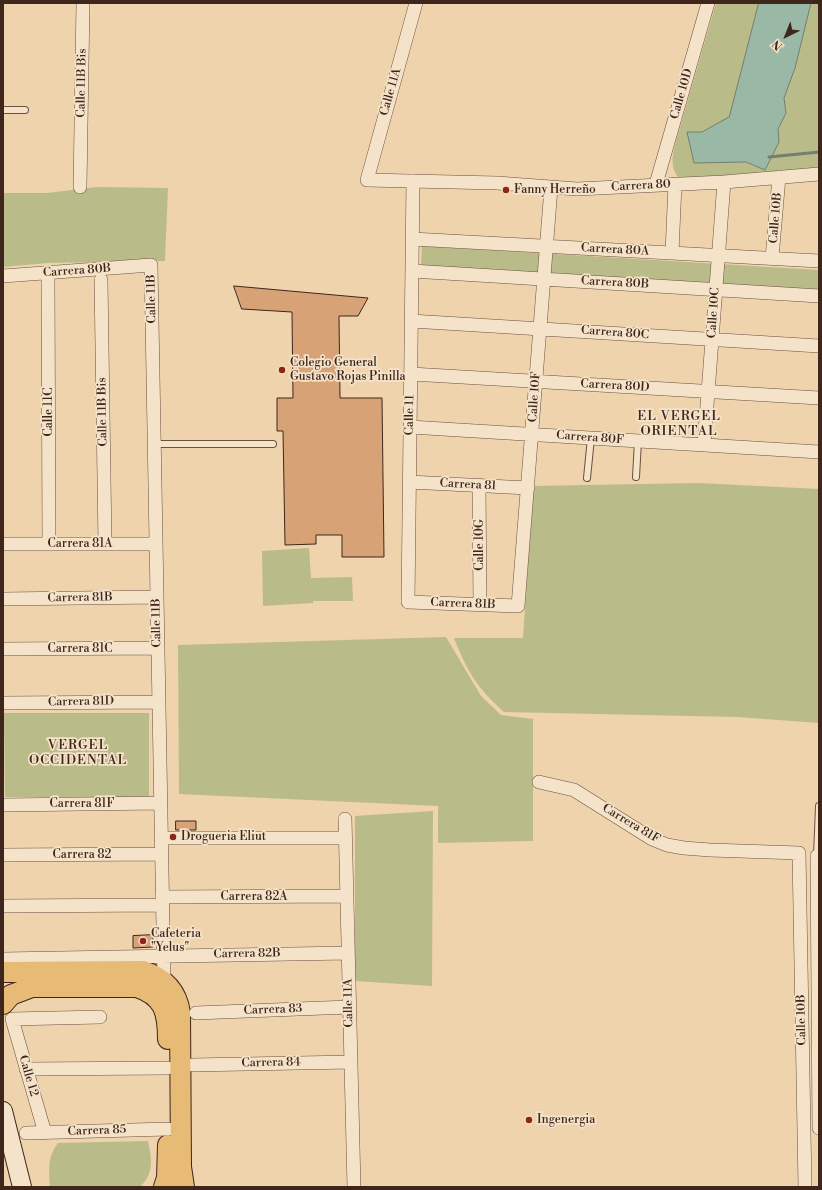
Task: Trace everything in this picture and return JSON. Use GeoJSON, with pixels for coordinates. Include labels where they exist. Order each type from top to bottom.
{"type":"FeatureCollection","features":[{"type":"Feature","properties":{"kind":"main road"},"geometry":{"type":"LineString","coordinates":[[3,972],[143,972],[154,975],[164,981],[175,994],[180,1013],[181,1167],[184,1187]]}},
{"type":"Feature","properties":{"kind":"main road"},"geometry":{"type":"LineString","coordinates":[[7,1012],[11,995],[32,987],[137,987],[148,991],[164,1007],[167,1016],[168,1068],[167,1178],[164,1187]]}},
{"type":"Feature","properties":{"kind":"main road"},"geometry":{"type":"LineString","coordinates":[[3,1111],[22,1187]]}},
{"type":"Feature","properties":{"kind":"street","name":"Calle 11B Bis"},"geometry":{"type":"LineString","coordinates":[[80,187],[83,3]]}},
{"type":"Feature","properties":{"kind":"street","name":"Calle 11A"},"geometry":{"type":"LineString","coordinates":[[366,180],[416,3]]}},
{"type":"Feature","properties":{"kind":"street","name":"Calle 10D"},"geometry":{"type":"LineString","coordinates":[[656,184],[708,3]]}},
{"type":"Feature","properties":{"kind":"street","name":"Carrera 80"},"geometry":{"type":"LineString","coordinates":[[366,180],[497,183],[577,189],[656,184],[724,182],[819,174]]}},
{"type":"Feature","properties":{"kind":"street","name":"Calle 10B"},"geometry":{"type":"LineString","coordinates":[[772,258],[779,177]]}},
{"type":"Feature","properties":{"kind":"street","name":"Calle 11"},"geometry":{"type":"LineString","coordinates":[[408,602],[413,181]]}},
{"type":"Feature","properties":{"kind":"street","name":"Calle 10C"},"geometry":{"type":"LineString","coordinates":[[704,445],[724,182]]}},
{"type":"Feature","properties":{"kind":"street"},"geometry":{"type":"LineString","coordinates":[[672,253],[675,184]]}},
{"type":"Feature","properties":{"kind":"street","name":"Calle 10F"},"geometry":{"type":"LineString","coordinates":[[518,606],[551,188]]}},
{"type":"Feature","properties":{"kind":"street","name":"Carrera 80A"},"geometry":{"type":"LineString","coordinates":[[412,239],[819,261]]}},
{"type":"Feature","properties":{"kind":"street","name":"Carrera 80B"},"geometry":{"type":"LineString","coordinates":[[3,276],[151,265]]}},
{"type":"Feature","properties":{"kind":"street","name":"Calle 11B"},"geometry":{"type":"LineString","coordinates":[[151,265],[164,981]]}},
{"type":"Feature","properties":{"kind":"street","name":"Carrera 80B"},"geometry":{"type":"LineString","coordinates":[[412,271],[819,296]]}},
{"type":"Feature","properties":{"kind":"street","name":"Calle 11C"},"geometry":{"type":"LineString","coordinates":[[48,280],[49,544]]}},
{"type":"Feature","properties":{"kind":"street","name":"Calle 11B Bis"},"geometry":{"type":"LineString","coordinates":[[101,280],[105,544]]}},
{"type":"Feature","properties":{"kind":"street","name":"Carrera 80C"},"geometry":{"type":"LineString","coordinates":[[411,320],[819,346]]}},
{"type":"Feature","properties":{"kind":"street","name":"Carrera 80D"},"geometry":{"type":"LineString","coordinates":[[411,374],[819,398]]}},
{"type":"Feature","properties":{"kind":"street","name":"Carrera 80F"},"geometry":{"type":"LineString","coordinates":[[410,427],[819,452]]}},
{"type":"Feature","properties":{"kind":"street","name":"Carrera 81"},"geometry":{"type":"LineString","coordinates":[[409,482],[528,488]]}},
{"type":"Feature","properties":{"kind":"street","name":"Calle 10G"},"geometry":{"type":"LineString","coordinates":[[479,485],[480,605]]}},
{"type":"Feature","properties":{"kind":"street","name":"Carrera 81A"},"geometry":{"type":"LineString","coordinates":[[3,544],[156,544]]}},
{"type":"Feature","properties":{"kind":"street","name":"Carrera 81B"},"geometry":{"type":"LineString","coordinates":[[3,599],[157,596]]}},
{"type":"Feature","properties":{"kind":"street","name":"Carrera 81B"},"geometry":{"type":"LineString","coordinates":[[408,602],[518,606]]}},
{"type":"Feature","properties":{"kind":"street","name":"Carrera 81C"},"geometry":{"type":"LineString","coordinates":[[3,649],[158,648]]}},
{"type":"Feature","properties":{"kind":"street","name":"Carrera 81D"},"geometry":{"type":"LineString","coordinates":[[3,703],[159,702]]}},
{"type":"Feature","properties":{"kind":"street","name":"Carrera 81F"},"geometry":{"type":"LineString","coordinates":[[539,782],[574,790],[652,839],[667,845],[710,850],[799,853]]}},
{"type":"Feature","properties":{"kind":"street","name":"Carrera 81F"},"geometry":{"type":"LineString","coordinates":[[3,805],[160,803]]}},
{"type":"Feature","properties":{"kind":"street","name":"Calle 11A"},"geometry":{"type":"LineString","coordinates":[[345,819],[354,1187]]}},
{"type":"Feature","properties":{"kind":"street"},"geometry":{"type":"LineString","coordinates":[[161,838],[345,838]]}},
{"type":"Feature","properties":{"kind":"street","name":"Calle 10B"},"geometry":{"type":"LineString","coordinates":[[799,853],[805,1187]]}},
{"type":"Feature","properties":{"kind":"street","name":"Carrera 82"},"geometry":{"type":"LineString","coordinates":[[3,855],[161,854]]}},
{"type":"Feature","properties":{"kind":"street","name":"Calle 10B"},"geometry":{"type":"LineString","coordinates":[[818,856],[819,1128]]}},
{"type":"Feature","properties":{"kind":"street","name":"Carrera 82A"},"geometry":{"type":"LineString","coordinates":[[3,906],[347,896]]}},
{"type":"Feature","properties":{"kind":"street","name":"Carrera 82B"},"geometry":{"type":"LineString","coordinates":[[3,959],[348,953]]}},
{"type":"Feature","properties":{"kind":"street","name":"Carrera 83"},"geometry":{"type":"LineString","coordinates":[[196,1013],[349,1008]]}},
{"type":"Feature","properties":{"kind":"street"},"geometry":{"type":"LineString","coordinates":[[7,1012],[100,1017]]}},
{"type":"Feature","properties":{"kind":"street","name":"Calle 12"},"geometry":{"type":"LineString","coordinates":[[7,1012],[45,1133]]}},
{"type":"Feature","properties":{"kind":"street","name":"Carrera 84"},"geometry":{"type":"LineString","coordinates":[[192,1065],[351,1062]]}},
{"type":"Feature","properties":{"kind":"street"},"geometry":{"type":"LineString","coordinates":[[26,1069],[168,1068]]}},
{"type":"Feature","properties":{"kind":"street","name":"Carrera 85"},"geometry":{"type":"LineString","coordinates":[[26,1133],[168,1129]]}},
{"type":"Feature","properties":{"kind":"lane"},"geometry":{"type":"LineString","coordinates":[[3,110],[26,110]]}},
{"type":"Feature","properties":{"kind":"lane"},"geometry":{"type":"LineString","coordinates":[[587,478],[592,438]]}},
{"type":"Feature","properties":{"kind":"lane"},"geometry":{"type":"LineString","coordinates":[[636,477],[638,441]]}},
{"type":"Feature","properties":{"kind":"lane"},"geometry":{"type":"LineString","coordinates":[[154,444],[273,444]]}},
{"type":"Feature","properties":{"kind":"lane"},"geometry":{"type":"LineString","coordinates":[[818,856],[819,806]]}},
{"type":"Feature","properties":{"kind":"green space"},"geometry":{"type":"Polygon","coordinates":[[[716,3],[819,3],[819,168],[688,178],[679,178],[676,174],[673,160],[676,141],[716,3]]]}},
{"type":"Feature","properties":{"kind":"green space"},"geometry":{"type":"Polygon","coordinates":[[[97,187],[168,188],[165,261],[48,263],[3,267],[3,193],[47,193],[97,187]]]}},
{"type":"Feature","properties":{"kind":"green space"},"geometry":{"type":"Polygon","coordinates":[[[422,246],[819,270],[819,290],[421,266],[422,246]]]}},
{"type":"Feature","properties":{"kind":"green space"},"geometry":{"type":"Polygon","coordinates":[[[699,483],[819,489],[819,723],[737,717],[504,712],[480,687],[468,670],[454,638],[523,638],[533,486],[699,483]]]}},
{"type":"Feature","properties":{"kind":"green space"},"geometry":{"type":"Polygon","coordinates":[[[309,548],[311,578],[352,577],[353,601],[313,601],[313,603],[263,606],[262,551],[309,548]]]}},
{"type":"Feature","properties":{"kind":"green space"},"geometry":{"type":"Polygon","coordinates":[[[446,637],[481,696],[501,715],[533,719],[533,841],[438,843],[438,806],[179,794],[178,645],[446,637]]]}},
{"type":"Feature","properties":{"kind":"green space"},"geometry":{"type":"Polygon","coordinates":[[[4,713],[149,713],[149,797],[5,797],[4,713]]]}},
{"type":"Feature","properties":{"kind":"green space"},"geometry":{"type":"Polygon","coordinates":[[[433,811],[432,986],[355,981],[355,816],[433,811]]]}},
{"type":"Feature","properties":{"kind":"green space"},"geometry":{"type":"Polygon","coordinates":[[[148,1141],[151,1166],[148,1177],[140,1187],[50,1187],[50,1159],[54,1148],[58,1143],[148,1141]]]}},
{"type":"Feature","properties":{"kind":"shaded area"},"geometry":{"type":"Polygon","coordinates":[[[759,3],[811,3],[795,68],[784,98],[786,113],[778,129],[779,142],[765,170],[746,162],[694,163],[687,132],[702,132],[729,117],[759,3]]]}},
{"type":"Feature","properties":{"kind":"building"},"geometry":{"type":"Polygon","coordinates":[[[234,286],[368,298],[358,316],[339,316],[340,398],[382,398],[384,557],[342,557],[342,535],[316,535],[316,544],[285,545],[283,431],[277,431],[277,398],[293,398],[292,312],[242,309],[234,286]]]}},
{"type":"Feature","properties":{"kind":"building"},"geometry":{"type":"Polygon","coordinates":[[[176,821],[196,821],[196,830],[176,830],[176,821]]]}},
{"type":"Feature","properties":{"kind":"building","name":"Cafeteria \"Yelus\""},"geometry":{"type":"Polygon","coordinates":[[[153,935],[153,947],[133,948],[133,936],[153,935]]]}},
{"type":"Feature","properties":{"kind":"waterway"},"geometry":{"type":"LineString","coordinates":[[769,157],[819,152]]}},
{"type":"Feature","properties":{"kind":"place","name":"Fanny Herreño"},"geometry":{"type":"Point","coordinates":[506,190]}},
{"type":"Feature","properties":{"kind":"place","name":"Colegio General Gustavo Rojas Pinilla"},"geometry":{"type":"Point","coordinates":[282,370]}},
{"type":"Feature","properties":{"kind":"place","name":"Drogueria Eliut"},"geometry":{"type":"Point","coordinates":[173,837]}},
{"type":"Feature","properties":{"kind":"place","name":"Cafeteria \"Yelus\""},"geometry":{"type":"Point","coordinates":[143,941]}},
{"type":"Feature","properties":{"kind":"place","name":"Ingenergia"},"geometry":{"type":"Point","coordinates":[529,1120]}},
{"type":"Feature","properties":{"kind":"district","name":"EL VERGEL ORIENTAL"},"geometry":{"type":"Point","coordinates":[679,424]}},
{"type":"Feature","properties":{"kind":"district","name":"VERGEL OCCIDENTAL"},"geometry":{"type":"Point","coordinates":[78,754]}}]}
